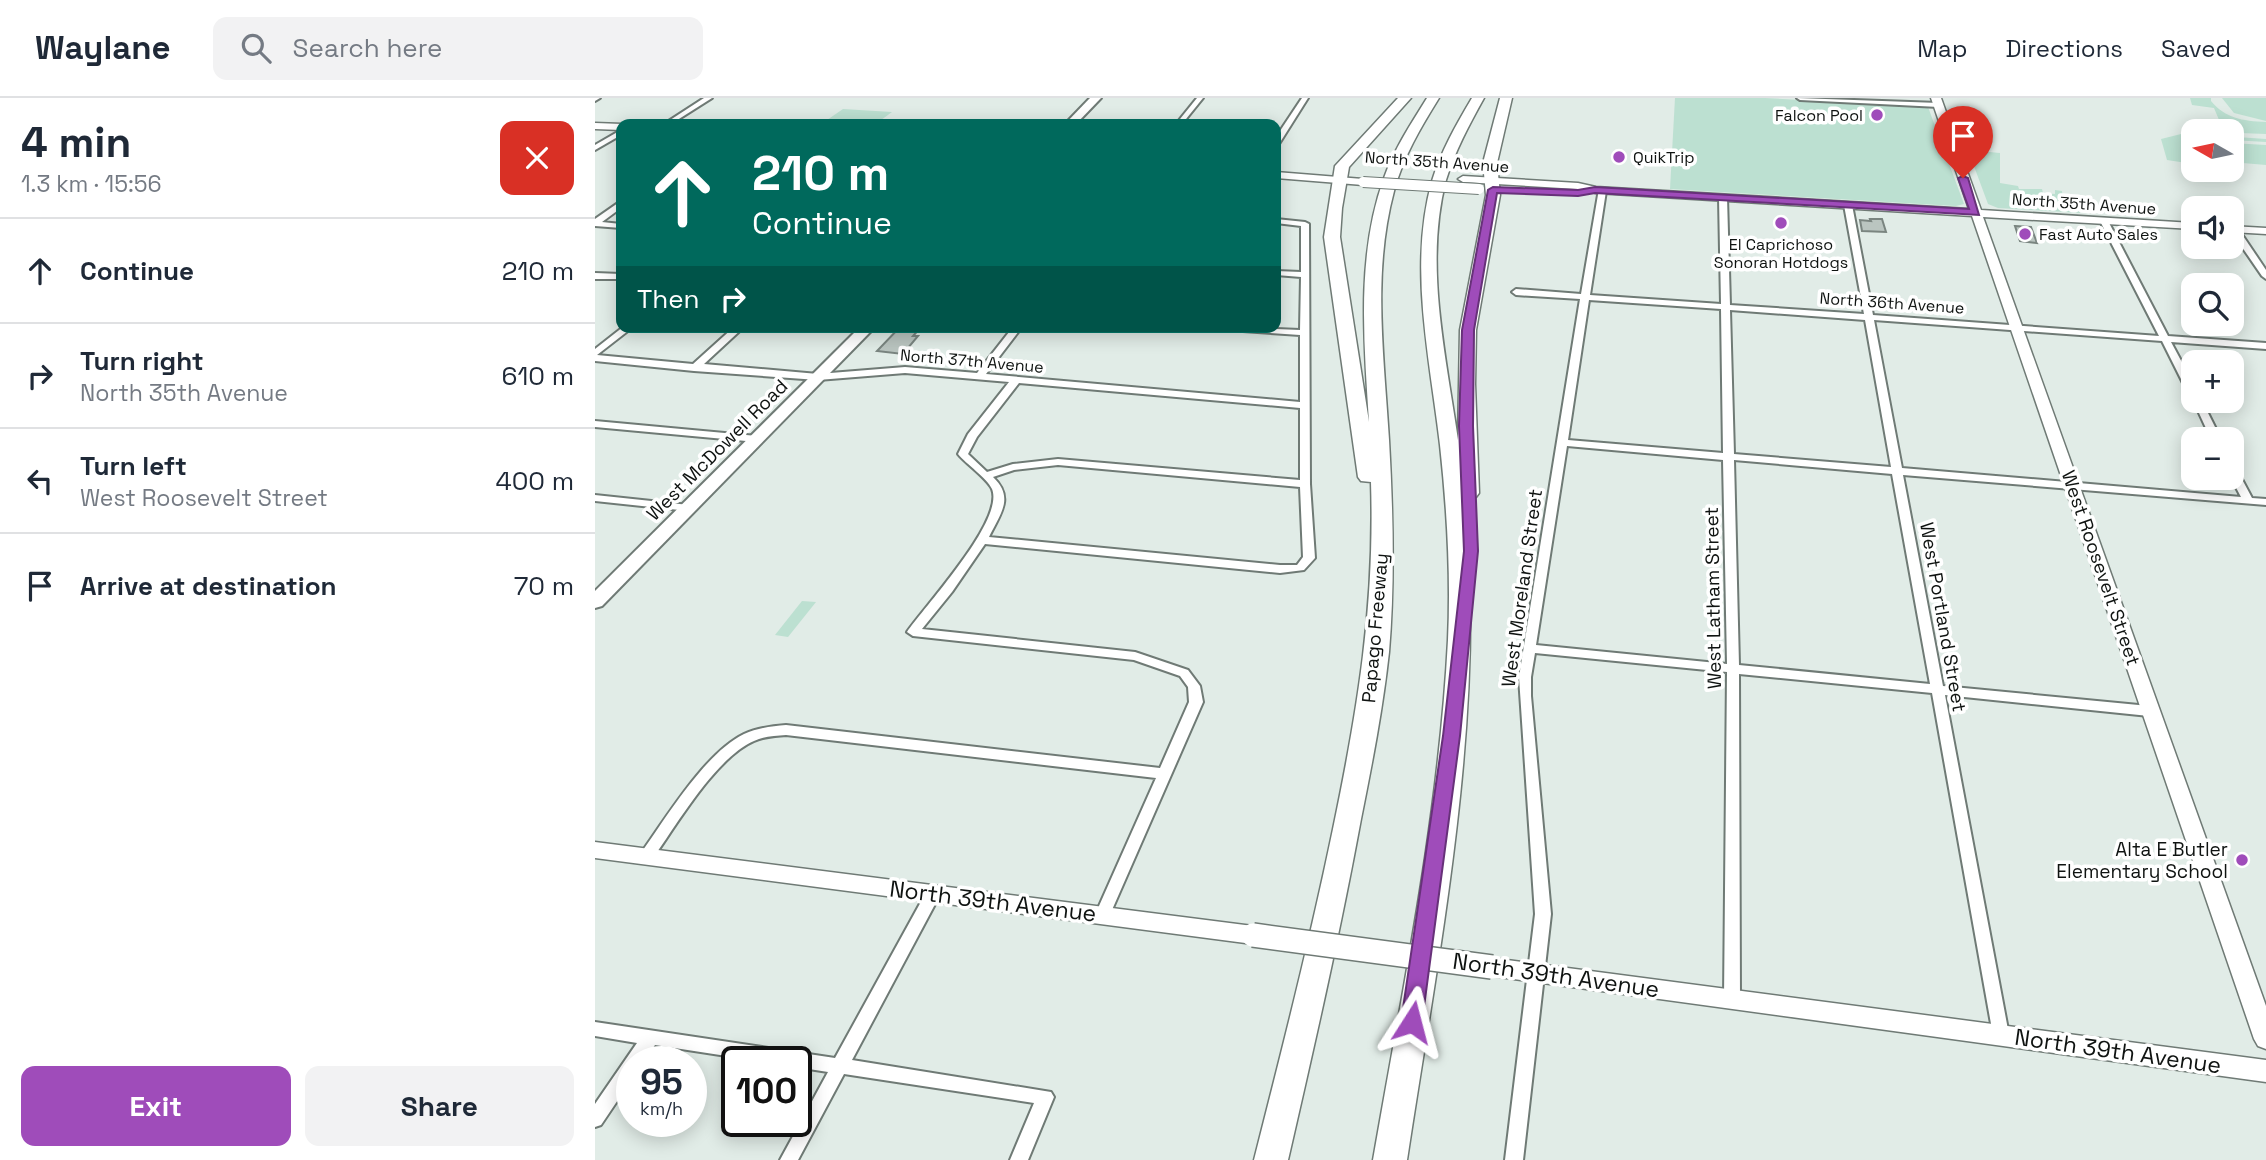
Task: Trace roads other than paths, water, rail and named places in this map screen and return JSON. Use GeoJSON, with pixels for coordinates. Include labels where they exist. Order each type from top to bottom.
{"type":"FeatureCollection","features":[{"type":"Feature","properties":{"kind":"highway"},"geometry":{"type":"LineString","coordinates":[[1380,609],[1367,469],[1332,237],[1346,176],[1342,166],[1405,98]]}},
{"type":"Feature","properties":{"kind":"highway","name":"Papago Freeway"},"geometry":{"type":"LineString","coordinates":[[1271,1160],[1332,901],[1377,655],[1383,538],[1373,307],[1374,255],[1379,222],[1392,173],[1433,98]]}},
{"type":"Feature","properties":{"kind":"highway"},"geometry":{"type":"LineString","coordinates":[[1458,664],[1457,517],[1431,314],[1428,252],[1442,170],[1458,130],[1478,98]]}},
{"type":"Feature","properties":{"kind":"highway"},"geometry":{"type":"LineString","coordinates":[[1390,1160],[1429,912],[1458,664],[1471,542],[1466,447],[1468,330],[1485,185],[1506,98]]}},
{"type":"Feature","properties":{"kind":"main road"},"geometry":{"type":"LineString","coordinates":[[1075,119],[1096,98]]}},
{"type":"Feature","properties":{"kind":"main road","name":"West McDowell Road"},"geometry":{"type":"LineString","coordinates":[[599,595],[862,333]]}},
{"type":"Feature","properties":{"kind":"street"},"geometry":{"type":"LineString","coordinates":[[675,119],[709,98]]}},
{"type":"Feature","properties":{"kind":"street"},"geometry":{"type":"LineString","coordinates":[[1183,119],[1200,98]]}},
{"type":"Feature","properties":{"kind":"street"},"geometry":{"type":"LineString","coordinates":[[1281,134],[1305,98]]}},
{"type":"Feature","properties":{"kind":"street"},"geometry":{"type":"LineString","coordinates":[[1800,98],[1937,102]]}},
{"type":"Feature","properties":{"kind":"street","name":"West Roosevelt Street"},"geometry":{"type":"LineString","coordinates":[[1937,102],[2266,1039]]}},
{"type":"Feature","properties":{"kind":"street"},"geometry":{"type":"LineString","coordinates":[[595,126],[616,129]]}},
{"type":"Feature","properties":{"kind":"street"},"geometry":{"type":"LineString","coordinates":[[595,148],[616,133]]}},
{"type":"Feature","properties":{"kind":"street","name":"North 35th Avenue"},"geometry":{"type":"LineString","coordinates":[[1281,168],[1346,176]]}},
{"type":"Feature","properties":{"kind":"street","name":"North 35th Avenue"},"geometry":{"type":"LineString","coordinates":[[1281,175],[1346,176],[1578,193],[1599,191],[1723,197],[2181,225]]}},
{"type":"Feature","properties":{"kind":"street","name":"West Moreland Street"},"geometry":{"type":"LineString","coordinates":[[1514,1160],[1543,895],[1525,696],[1530,648],[1586,296],[1599,191]]}},
{"type":"Feature","properties":{"kind":"street","name":"West Latham Street"},"geometry":{"type":"LineString","coordinates":[[1723,197],[1733,668],[1732,999]]}},
{"type":"Feature","properties":{"kind":"street","name":"West Portland Street"},"geometry":{"type":"LineString","coordinates":[[1848,205],[2001,1035]]}},
{"type":"Feature","properties":{"kind":"street"},"geometry":{"type":"LineString","coordinates":[[595,224],[616,209]]}},
{"type":"Feature","properties":{"kind":"street"},"geometry":{"type":"LineString","coordinates":[[2104,221],[2181,370]]}},
{"type":"Feature","properties":{"kind":"street"},"geometry":{"type":"LineString","coordinates":[[982,540],[1280,569],[1300,568],[1308,558],[1305,484],[1305,224],[1281,222]]}},
{"type":"Feature","properties":{"kind":"street"},"geometry":{"type":"LineString","coordinates":[[595,224],[616,226]]}},
{"type":"Feature","properties":{"kind":"street"},"geometry":{"type":"LineString","coordinates":[[2244,230],[2266,231]]}},
{"type":"Feature","properties":{"kind":"street"},"geometry":{"type":"LineString","coordinates":[[2244,246],[2266,276]]}},
{"type":"Feature","properties":{"kind":"street"},"geometry":{"type":"LineString","coordinates":[[1281,273],[1305,275]]}},
{"type":"Feature","properties":{"kind":"street"},"geometry":{"type":"LineString","coordinates":[[595,276],[616,278]]}},
{"type":"Feature","properties":{"kind":"street","name":"North 36th Avenue"},"geometry":{"type":"LineString","coordinates":[[1516,292],[2266,346]]}},
{"type":"Feature","properties":{"kind":"street"},"geometry":{"type":"LineString","coordinates":[[1281,331],[1305,333]]}},
{"type":"Feature","properties":{"kind":"street"},"geometry":{"type":"LineString","coordinates":[[595,356],[622,333]]}},
{"type":"Feature","properties":{"kind":"street"},"geometry":{"type":"LineString","coordinates":[[694,368],[733,333]]}},
{"type":"Feature","properties":{"kind":"street"},"geometry":{"type":"LineString","coordinates":[[979,377],[1013,333]]}},
{"type":"Feature","properties":{"kind":"street","name":"North 37th Avenue"},"geometry":{"type":"LineString","coordinates":[[595,356],[694,368],[818,377],[898,370],[1305,405]]}},
{"type":"Feature","properties":{"kind":"street"},"geometry":{"type":"LineString","coordinates":[[1016,380],[972,436],[963,454],[976,469],[988,475],[997,487],[1000,503],[982,540],[948,589],[912,632],[1135,656],[1184,673],[1194,686],[1196,702],[1103,915]]}},
{"type":"Feature","properties":{"kind":"street"},"geometry":{"type":"LineString","coordinates":[[595,424],[757,439]]}},
{"type":"Feature","properties":{"kind":"street"},"geometry":{"type":"LineString","coordinates":[[1563,443],[2266,502]]}},
{"type":"Feature","properties":{"kind":"street"},"geometry":{"type":"LineString","coordinates":[[988,475],[1013,467],[1058,462],[1305,484]]}},
{"type":"Feature","properties":{"kind":"street"},"geometry":{"type":"LineString","coordinates":[[2243,490],[2248,500]]}},
{"type":"Feature","properties":{"kind":"street"},"geometry":{"type":"LineString","coordinates":[[595,498],[688,508]]}},
{"type":"Feature","properties":{"kind":"street"},"geometry":{"type":"LineString","coordinates":[[1530,648],[2149,712]]}},
{"type":"Feature","properties":{"kind":"street"},"geometry":{"type":"LineString","coordinates":[[646,857],[715,766],[746,739],[786,730],[1166,774]]}},
{"type":"Feature","properties":{"kind":"street","name":"North 39th Avenue"},"geometry":{"type":"LineString","coordinates":[[595,850],[1536,972],[2266,1071]]}},
{"type":"Feature","properties":{"kind":"street"},"geometry":{"type":"LineString","coordinates":[[789,1160],[933,893]]}},
{"type":"Feature","properties":{"kind":"street"},"geometry":{"type":"LineString","coordinates":[[595,1029],[1045,1097],[1019,1160]]}},
{"type":"Feature","properties":{"kind":"street"},"geometry":{"type":"LineString","coordinates":[[645,1046],[651,1037]]}},
{"type":"Feature","properties":{"kind":"street"},"geometry":{"type":"LineString","coordinates":[[595,1119],[616,1088]]}},
{"type":"Feature","properties":{"kind":"place","name":"Falcon Pool"},"geometry":{"type":"Point","coordinates":[1877,115]}},
{"type":"Feature","properties":{"kind":"place","name":"QuikTrip"},"geometry":{"type":"Point","coordinates":[1619,157]}},
{"type":"Feature","properties":{"kind":"place","name":"El Caprichoso Sonoran Hotdogs"},"geometry":{"type":"Point","coordinates":[1781,223]}},
{"type":"Feature","properties":{"kind":"place","name":"Fast Auto Sales"},"geometry":{"type":"Point","coordinates":[2025,234]}},
{"type":"Feature","properties":{"kind":"place","name":"Alta E Butler Elementary School"},"geometry":{"type":"Point","coordinates":[2242,860]}}]}
